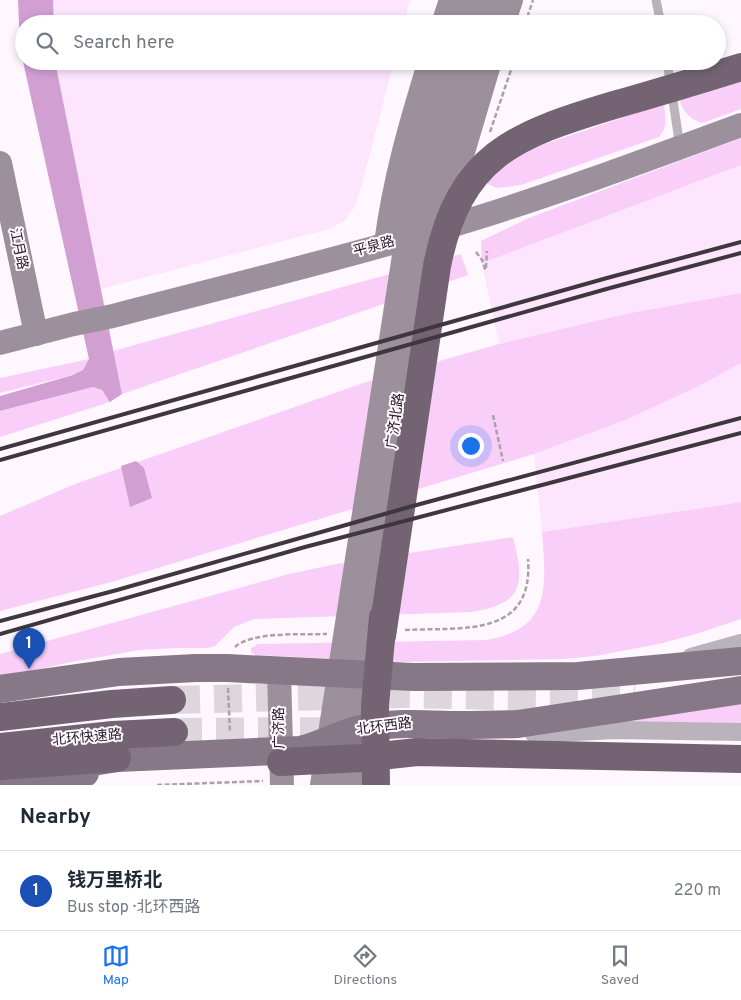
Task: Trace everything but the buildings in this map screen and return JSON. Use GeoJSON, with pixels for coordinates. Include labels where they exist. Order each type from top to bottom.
{"type":"FeatureCollection","features":[{"type":"Feature","properties":{"kind":"highway"},"geometry":{"type":"LineString","coordinates":[[376,785],[375,705],[382,636],[437,266],[444,236],[461,197],[480,170],[509,145],[525,136],[555,123],[741,67]]}},
{"type":"Feature","properties":{"kind":"highway"},"geometry":{"type":"LineString","coordinates":[[406,352],[437,266]]}},
{"type":"Feature","properties":{"kind":"highway"},"geometry":{"type":"LineString","coordinates":[[382,636],[390,458]]}},
{"type":"Feature","properties":{"kind":"highway"},"geometry":{"type":"LineString","coordinates":[[0,717],[103,705],[172,700]]}},
{"type":"Feature","properties":{"kind":"highway","name":"北环快速路"},"geometry":{"type":"LineString","coordinates":[[0,747],[113,735],[174,732]]}},
{"type":"Feature","properties":{"kind":"highway"},"geometry":{"type":"LineString","coordinates":[[281,766],[365,740],[417,752],[741,759]]}},
{"type":"Feature","properties":{"kind":"highway"},"geometry":{"type":"LineString","coordinates":[[0,766],[117,758]]}},
{"type":"Feature","properties":{"kind":"main road"},"geometry":{"type":"LineString","coordinates":[[446,15],[451,0]]}},
{"type":"Feature","properties":{"kind":"main road"},"geometry":{"type":"LineString","coordinates":[[467,15],[472,0]]}},
{"type":"Feature","properties":{"kind":"main road"},"geometry":{"type":"LineString","coordinates":[[485,15],[490,0]]}},
{"type":"Feature","properties":{"kind":"main road"},"geometry":{"type":"LineString","coordinates":[[506,15],[511,0]]}},
{"type":"Feature","properties":{"kind":"main road"},"geometry":{"type":"LineString","coordinates":[[386,244],[392,200],[400,163],[427,70]]}},
{"type":"Feature","properties":{"kind":"main road","name":"广济北路"},"geometry":{"type":"LineString","coordinates":[[322,785],[412,204],[428,135],[448,70]]}},
{"type":"Feature","properties":{"kind":"main road","name":"广济北路"},"geometry":{"type":"LineString","coordinates":[[340,785],[433,188],[466,70]]}},
{"type":"Feature","properties":{"kind":"main road"},"geometry":{"type":"LineString","coordinates":[[446,226],[460,162],[487,70]]}},
{"type":"Feature","properties":{"kind":"main road","name":"平泉路"},"geometry":{"type":"LineString","coordinates":[[0,343],[113,316],[386,244],[469,220],[570,187],[741,125]]}},
{"type":"Feature","properties":{"kind":"main road","name":"江月路"},"geometry":{"type":"LineString","coordinates":[[0,163],[36,334]]}},
{"type":"Feature","properties":{"kind":"main road"},"geometry":{"type":"LineString","coordinates":[[0,688],[119,672],[228,668],[279,672],[413,677],[578,676],[658,668],[731,654]]}},
{"type":"Feature","properties":{"kind":"main road","name":"广济路"},"geometry":{"type":"LineString","coordinates":[[279,672],[281,766]]}},
{"type":"Feature","properties":{"kind":"main road"},"geometry":{"type":"LineString","coordinates":[[358,785],[374,676]]}},
{"type":"Feature","properties":{"kind":"main road","name":"北环西路"},"geometry":{"type":"LineString","coordinates":[[231,766],[281,766],[310,748],[333,737],[365,740],[414,723],[518,724],[741,690]]}},
{"type":"Feature","properties":{"kind":"main road"},"geometry":{"type":"LineString","coordinates":[[0,775],[117,758],[231,766]]}},
{"type":"Feature","properties":{"kind":"main road"},"geometry":{"type":"LineString","coordinates":[[0,783],[82,773],[231,766]]}},
{"type":"Feature","properties":{"kind":"street"},"geometry":{"type":"LineString","coordinates":[[731,654],[741,642]]}},
{"type":"Feature","properties":{"kind":"street"},"geometry":{"type":"LineString","coordinates":[[365,740],[503,736],[608,730],[741,732]]}},
{"type":"Feature","properties":{"kind":"lane"},"geometry":{"type":"LineString","coordinates":[[656,0],[659,15]]}},
{"type":"Feature","properties":{"kind":"lane"},"geometry":{"type":"LineString","coordinates":[[667,70],[680,147]]}},
{"type":"Feature","properties":{"kind":"lane"},"geometry":{"type":"LineString","coordinates":[[731,654],[741,638]]}},
{"type":"Feature","properties":{"kind":"path"},"geometry":{"type":"LineString","coordinates":[[529,15],[533,0]]}},
{"type":"Feature","properties":{"kind":"path"},"geometry":{"type":"LineString","coordinates":[[489,136],[511,70]]}},
{"type":"Feature","properties":{"kind":"path"},"geometry":{"type":"LineString","coordinates":[[476,252],[482,260],[486,272],[487,251]]}},
{"type":"Feature","properties":{"kind":"path"},"geometry":{"type":"LineString","coordinates":[[493,415],[503,461]]}},
{"type":"Feature","properties":{"kind":"path"},"geometry":{"type":"LineString","coordinates":[[228,668],[231,766]]}},
{"type":"Feature","properties":{"kind":"shaded area"},"geometry":{"type":"Polygon","coordinates":[[[18,0],[53,0],[54,15],[19,15],[18,0]]]}},
{"type":"Feature","properties":{"kind":"shaded area"},"geometry":{"type":"Polygon","coordinates":[[[53,0],[410,0],[406,15],[54,15],[53,0]]]}},
{"type":"Feature","properties":{"kind":"shaded area"},"geometry":{"type":"Polygon","coordinates":[[[25,70],[57,70],[122,394],[110,402],[102,390],[93,387],[0,411],[0,396],[73,375],[83,370],[89,359],[25,70]]]}},
{"type":"Feature","properties":{"kind":"shaded area"},"geometry":{"type":"Polygon","coordinates":[[[57,70],[392,70],[360,192],[354,208],[345,220],[329,229],[101,289],[57,70]]]}},
{"type":"Feature","properties":{"kind":"shaded area"},"geometry":{"type":"Polygon","coordinates":[[[741,80],[741,109],[702,123],[693,119],[682,107],[679,99],[741,80]]]}},
{"type":"Feature","properties":{"kind":"shaded area"},"geometry":{"type":"Polygon","coordinates":[[[663,104],[666,122],[664,130],[659,137],[521,185],[497,188],[488,184],[483,165],[663,104]]]}},
{"type":"Feature","properties":{"kind":"shaded area"},"geometry":{"type":"Polygon","coordinates":[[[741,138],[741,293],[625,314],[499,344],[482,263],[481,241],[529,218],[741,138]]]}},
{"type":"Feature","properties":{"kind":"shaded area"},"geometry":{"type":"Polygon","coordinates":[[[741,138],[741,165],[482,263],[481,241],[529,218],[741,138]]]}},
{"type":"Feature","properties":{"kind":"shaded area"},"geometry":{"type":"Polygon","coordinates":[[[461,254],[468,275],[122,394],[113,351],[461,254]]]}},
{"type":"Feature","properties":{"kind":"shaded area"},"geometry":{"type":"Polygon","coordinates":[[[741,293],[741,363],[699,386],[628,419],[534,454],[115,581],[0,611],[0,516],[75,484],[363,383],[499,344],[625,314],[741,293]]]}},
{"type":"Feature","properties":{"kind":"shaded area"},"geometry":{"type":"Polygon","coordinates":[[[89,359],[83,371],[73,375],[0,393],[0,378],[89,359]]]}},
{"type":"Feature","properties":{"kind":"shaded area"},"geometry":{"type":"Polygon","coordinates":[[[741,363],[741,502],[542,532],[534,454],[628,419],[699,386],[741,363]]]}},
{"type":"Feature","properties":{"kind":"shaded area"},"geometry":{"type":"Polygon","coordinates":[[[93,387],[104,391],[110,402],[0,437],[0,411],[93,387]]]}},
{"type":"Feature","properties":{"kind":"shaded area"},"geometry":{"type":"Polygon","coordinates":[[[136,461],[144,468],[152,498],[130,507],[121,466],[136,461]]]}},
{"type":"Feature","properties":{"kind":"shaded area"},"geometry":{"type":"Polygon","coordinates":[[[741,502],[741,619],[699,633],[663,643],[596,656],[563,659],[395,662],[255,655],[251,652],[251,648],[258,644],[486,640],[508,634],[523,626],[534,615],[540,602],[544,571],[542,532],[741,502]]]}},
{"type":"Feature","properties":{"kind":"shaded area"},"geometry":{"type":"Polygon","coordinates":[[[513,537],[519,567],[519,579],[516,589],[511,597],[489,608],[472,612],[254,619],[234,627],[215,646],[208,648],[140,650],[71,662],[0,678],[0,654],[289,574],[331,565],[513,537]]]}},
{"type":"Feature","properties":{"kind":"shaded area"},"geometry":{"type":"Polygon","coordinates":[[[741,703],[741,725],[618,723],[741,703]]]}},
{"type":"Feature","properties":{"kind":"tunnel"},"geometry":{"type":"LineString","coordinates":[[172,700],[405,694],[635,699]]}},
{"type":"Feature","properties":{"kind":"tunnel"},"geometry":{"type":"LineString","coordinates":[[174,732],[352,731]]}},
{"type":"Feature","properties":{"kind":"railway"},"geometry":{"type":"LineString","coordinates":[[0,449],[741,242]]}},
{"type":"Feature","properties":{"kind":"railway"},"geometry":{"type":"LineString","coordinates":[[0,460],[610,288],[741,253]]}},
{"type":"Feature","properties":{"kind":"railway"},"geometry":{"type":"LineString","coordinates":[[0,621],[117,590],[409,507],[741,418]]}},
{"type":"Feature","properties":{"kind":"railway"},"geometry":{"type":"LineString","coordinates":[[0,634],[305,547],[741,433]]}},
{"type":"Feature","properties":{"kind":"place","name":"钱万里桥北"},"geometry":{"type":"Point","coordinates":[29,669]}}]}
